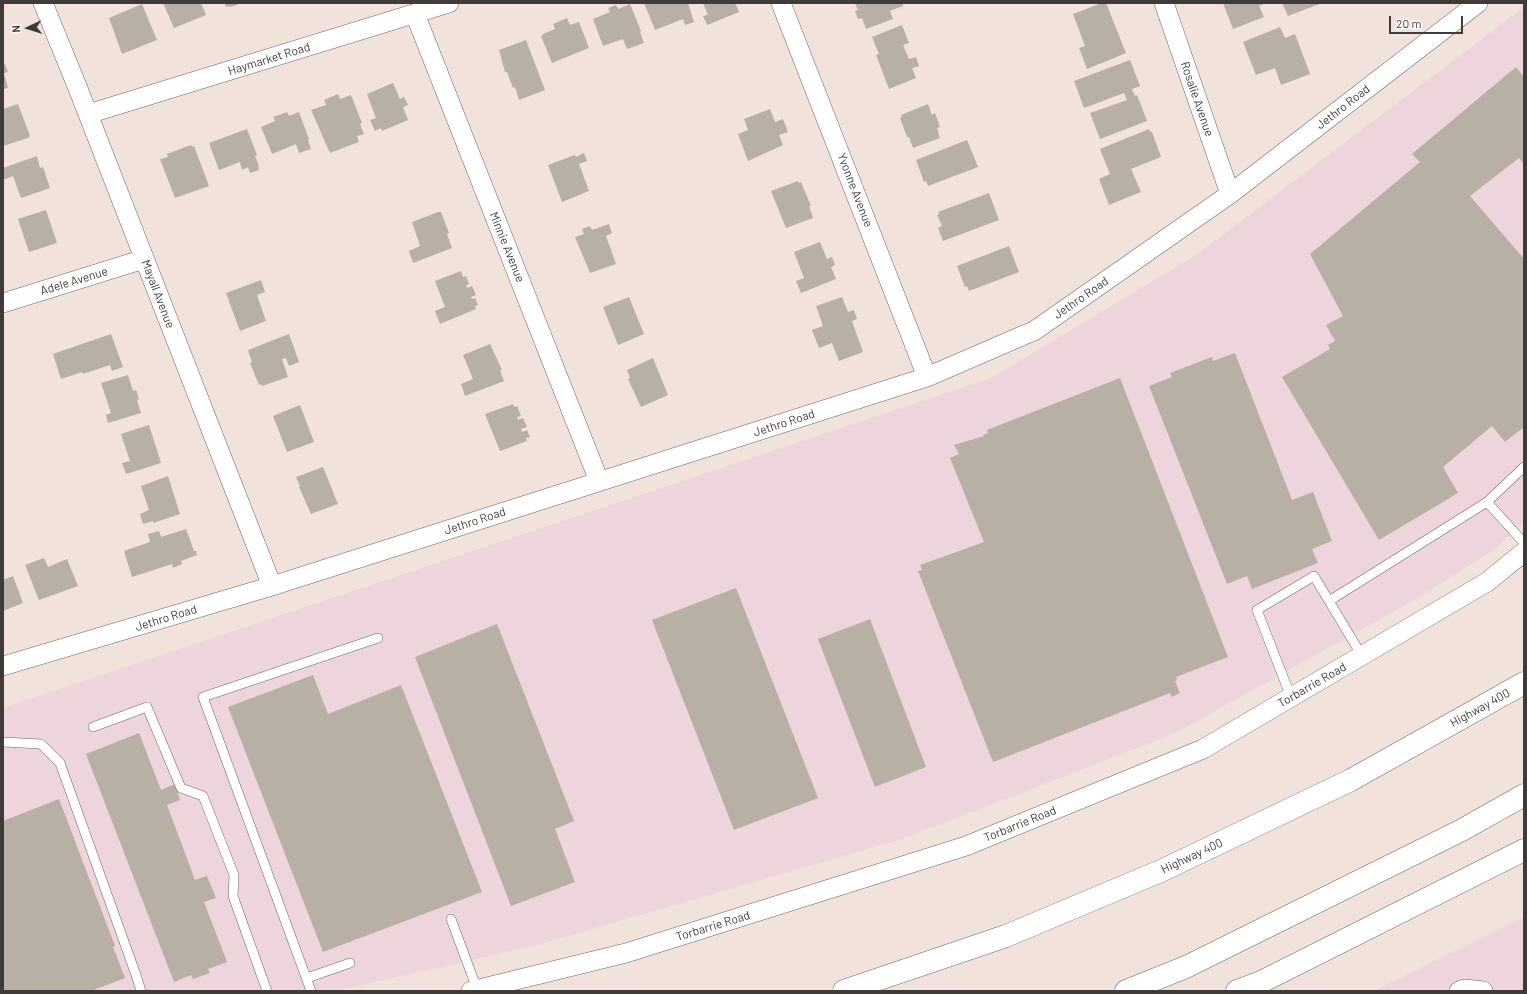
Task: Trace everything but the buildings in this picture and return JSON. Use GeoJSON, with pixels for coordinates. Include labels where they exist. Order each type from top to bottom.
{"type":"FeatureCollection","features":[{"type":"Feature","properties":{"kind":"highway","name":"Highway 400"},"geometry":{"type":"LineString","coordinates":[[844,991],[1006,936],[1163,870],[1350,780],[1524,683]]}},
{"type":"Feature","properties":{"kind":"highway"},"geometry":{"type":"LineString","coordinates":[[1126,991],[1186,967],[1462,830],[1524,795]]}},
{"type":"Feature","properties":{"kind":"highway"},"geometry":{"type":"LineString","coordinates":[[1237,991],[1261,982],[1524,850]]}},
{"type":"Feature","properties":{"kind":"street","name":"Mayall Avenue"},"geometry":{"type":"LineString","coordinates":[[43,3],[88,114],[272,586]]}},
{"type":"Feature","properties":{"kind":"street","name":"Haymarket Road"},"geometry":{"type":"LineString","coordinates":[[88,114],[449,3]]}},
{"type":"Feature","properties":{"kind":"street","name":"Yvonne Avenue"},"geometry":{"type":"LineString","coordinates":[[781,3],[927,377]]}},
{"type":"Feature","properties":{"kind":"street","name":"Rosalie Avenue"},"geometry":{"type":"LineString","coordinates":[[1164,3],[1230,194]]}},
{"type":"Feature","properties":{"kind":"street","name":"Jethro Road"},"geometry":{"type":"LineString","coordinates":[[3,666],[272,586],[927,377],[1034,331],[1230,194],[1478,3]]}},
{"type":"Feature","properties":{"kind":"street","name":"Minnie Avenue"},"geometry":{"type":"LineString","coordinates":[[415,14],[599,481]]}},
{"type":"Feature","properties":{"kind":"street","name":"Adele Avenue"},"geometry":{"type":"LineString","coordinates":[[3,303],[144,258]]}},
{"type":"Feature","properties":{"kind":"street","name":"Torbarrie Road"},"geometry":{"type":"LineString","coordinates":[[474,990],[626,953],[966,846],[1203,749],[1487,582],[1524,552]]}},
{"type":"Feature","properties":{"kind":"street"},"geometry":{"type":"LineString","coordinates":[[1459,991],[1464,989],[1483,991]]}},
{"type":"Feature","properties":{"kind":"lane"},"geometry":{"type":"LineString","coordinates":[[1329,601],[1487,502],[1524,467]]}},
{"type":"Feature","properties":{"kind":"lane"},"geometry":{"type":"LineString","coordinates":[[1487,502],[1524,544]]}},
{"type":"Feature","properties":{"kind":"lane"},"geometry":{"type":"LineString","coordinates":[[1290,697],[1257,610],[1314,576],[1362,656]]}},
{"type":"Feature","properties":{"kind":"lane"},"geometry":{"type":"LineString","coordinates":[[311,991],[203,697],[378,638]]}},
{"type":"Feature","properties":{"kind":"lane"},"geometry":{"type":"LineString","coordinates":[[93,727],[147,707],[181,788],[203,796],[234,875],[233,896],[266,991]]}},
{"type":"Feature","properties":{"kind":"lane"},"geometry":{"type":"LineString","coordinates":[[3,742],[41,744],[60,763],[141,991]]}},
{"type":"Feature","properties":{"kind":"lane"},"geometry":{"type":"LineString","coordinates":[[451,919],[474,990]]}},
{"type":"Feature","properties":{"kind":"lane"},"geometry":{"type":"LineString","coordinates":[[307,978],[350,963]]}},
{"type":"Feature","properties":{"kind":"shaded area"},"geometry":{"type":"Polygon","coordinates":[[[1524,7],[1524,522],[1492,551],[1423,595],[1176,733],[902,839],[537,945],[335,991],[3,991],[3,708],[991,378],[1199,253],[1524,7]]]}},
{"type":"Feature","properties":{"kind":"shaded area"},"geometry":{"type":"Polygon","coordinates":[[[1524,917],[1524,991],[1374,991],[1522,918],[1524,917]]]}}]}
